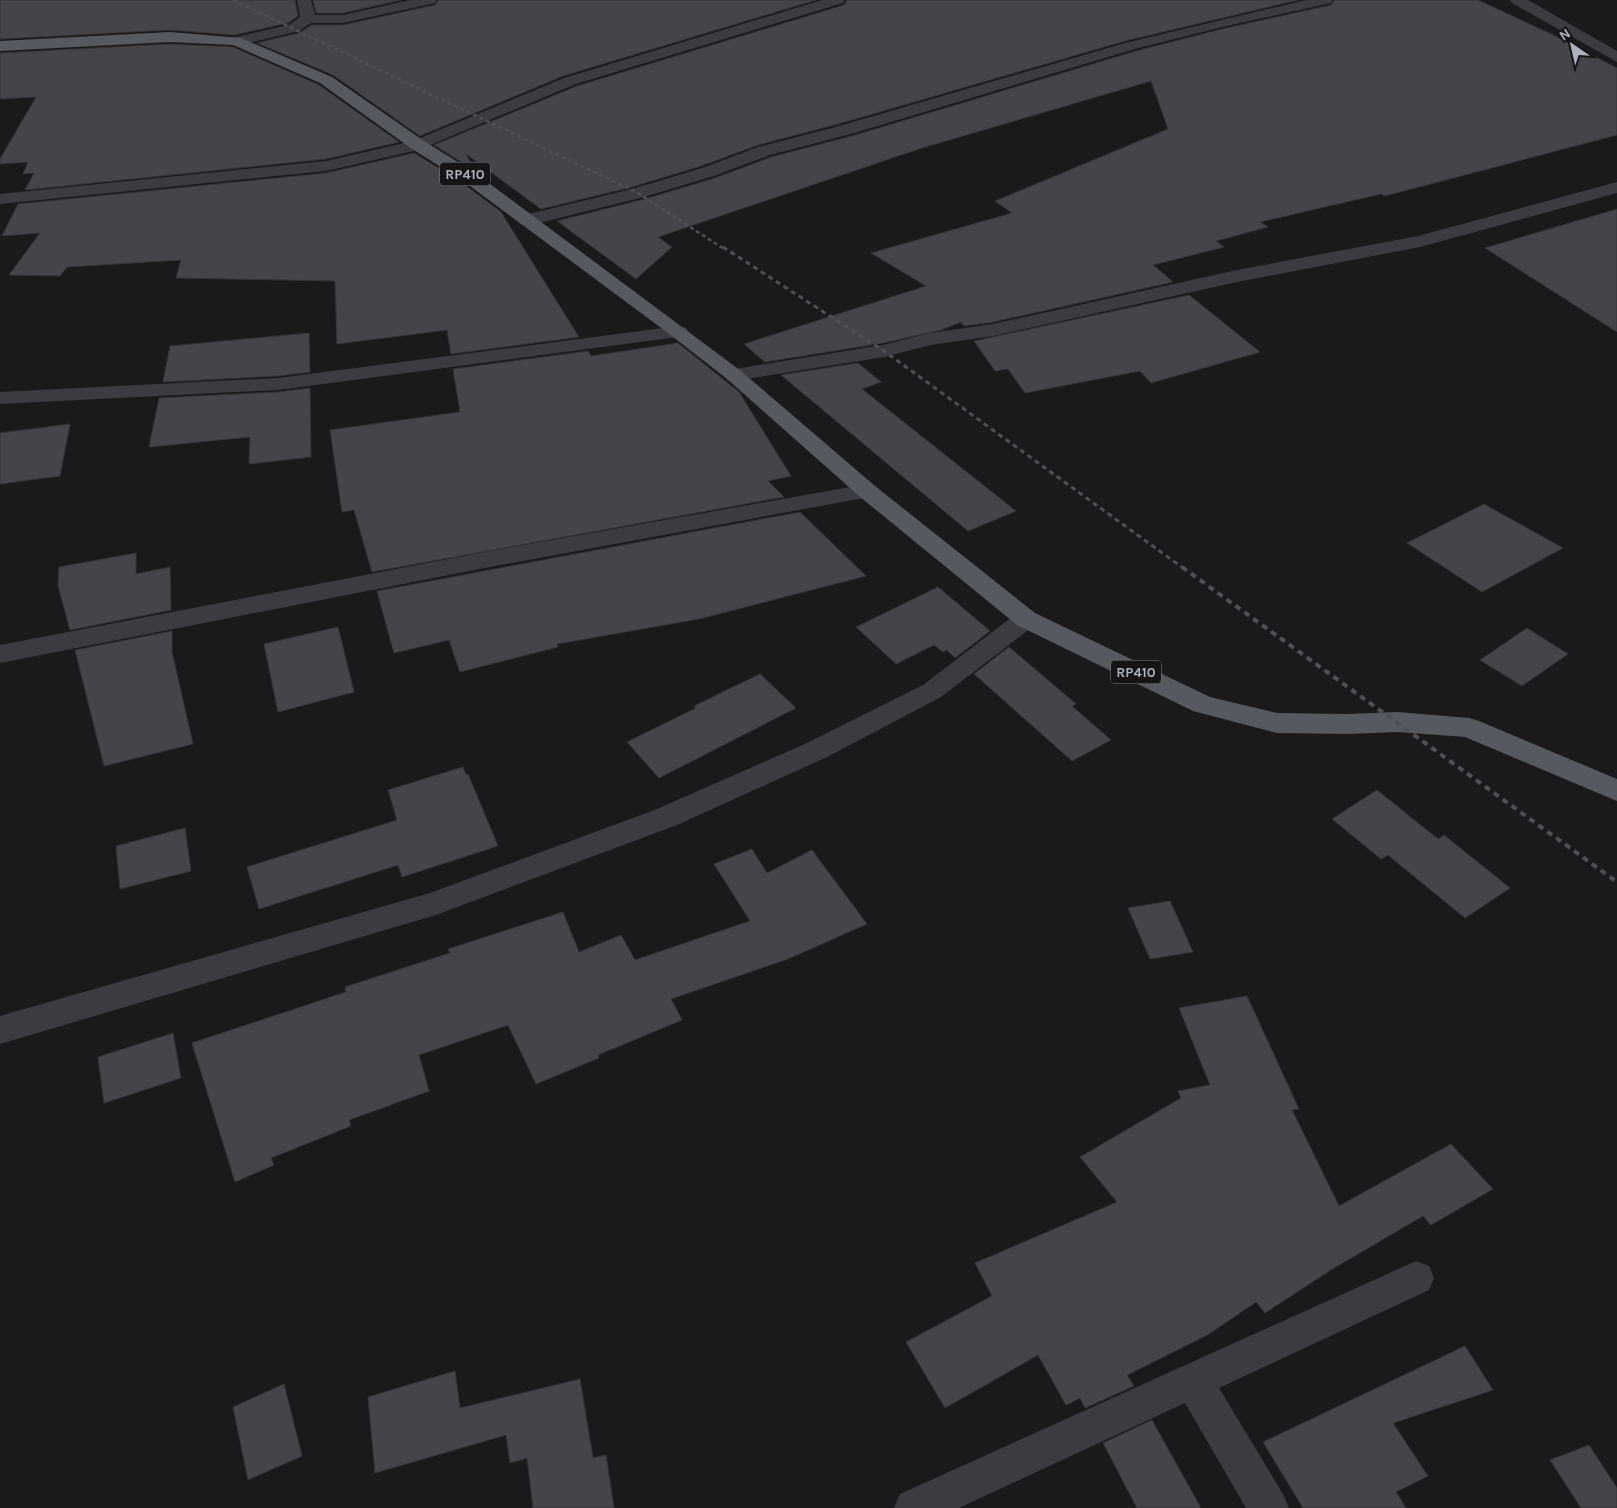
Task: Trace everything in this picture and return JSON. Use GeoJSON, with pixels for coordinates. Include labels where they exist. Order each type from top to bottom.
{"type":"FeatureCollection","features":[{"type":"Feature","properties":{"kind":"main road","name":"RP410"},"geometry":{"type":"LineString","coordinates":[[0,46],[170,38],[236,41],[326,80],[418,145],[468,176],[734,374],[867,491],[1026,619],[1202,704],[1277,723],[1347,724],[1398,722],[1469,728],[1617,791]]}},
{"type":"Feature","properties":{"kind":"street"},"geometry":{"type":"LineString","coordinates":[[304,0],[308,19]]}},
{"type":"Feature","properties":{"kind":"street"},"geometry":{"type":"LineString","coordinates":[[236,41],[294,28],[308,19],[343,19],[430,0]]}},
{"type":"Feature","properties":{"kind":"street"},"geometry":{"type":"LineString","coordinates":[[0,199],[326,166],[418,145],[570,81],[838,0]]}},
{"type":"Feature","properties":{"kind":"street"},"geometry":{"type":"LineString","coordinates":[[527,220],[638,193],[708,172],[764,151],[845,130],[1130,46],[1221,23],[1326,0]]}},
{"type":"Feature","properties":{"kind":"street"},"geometry":{"type":"LineString","coordinates":[[1517,0],[1617,57]]}},
{"type":"Feature","properties":{"kind":"street"},"geometry":{"type":"LineString","coordinates":[[734,374],[884,351],[930,338],[993,330],[1237,276],[1420,241],[1617,187]]}},
{"type":"Feature","properties":{"kind":"street"},"geometry":{"type":"LineString","coordinates":[[0,398],[278,384],[679,332]]}},
{"type":"Feature","properties":{"kind":"street"},"geometry":{"type":"LineString","coordinates":[[0,654],[490,559],[867,491]]}},
{"type":"Feature","properties":{"kind":"street"},"geometry":{"type":"LineString","coordinates":[[0,1030],[436,903],[667,817],[817,750],[932,691],[1026,619]]}},
{"type":"Feature","properties":{"kind":"street"},"geometry":{"type":"LineString","coordinates":[[914,1508],[1416,1278]]}},
{"type":"Feature","properties":{"kind":"street"},"geometry":{"type":"LineString","coordinates":[[1193,1381],[1269,1508]]}},
{"type":"Feature","properties":{"kind":"building"},"geometry":{"type":"Polygon","coordinates":[[[0,0],[295,0],[298,16],[288,23],[234,35],[170,30],[0,39],[0,0]]]}},
{"type":"Feature","properties":{"kind":"building"},"geometry":{"type":"Polygon","coordinates":[[[313,0],[401,0],[343,13],[316,13],[313,0]]]}},
{"type":"Feature","properties":{"kind":"building"},"geometry":{"type":"Polygon","coordinates":[[[439,0],[816,0],[563,76],[420,136],[333,75],[257,43],[299,33],[312,25],[343,25],[435,5],[439,0]]]}},
{"type":"Feature","properties":{"kind":"building"},"geometry":{"type":"Polygon","coordinates":[[[847,0],[1298,0],[1125,41],[838,124],[758,145],[701,166],[632,187],[541,209],[466,154],[476,171],[434,145],[577,86],[844,5],[847,0]]]}},
{"type":"Feature","properties":{"kind":"building"},"geometry":{"type":"Polygon","coordinates":[[[1335,0],[1478,0],[1549,33],[1617,68],[1617,135],[1385,196],[1381,194],[1260,222],[1268,227],[1216,241],[1224,247],[1153,265],[1173,282],[993,322],[964,326],[961,322],[941,330],[883,343],[765,362],[744,344],[926,286],[871,253],[1012,213],[995,201],[1168,129],[1151,81],[922,148],[658,237],[672,247],[636,279],[557,221],[645,199],[715,178],[771,157],[852,136],[1136,51],[1222,29],[1331,5],[1335,0]]]}},
{"type":"Feature","properties":{"kind":"building"},"geometry":{"type":"Polygon","coordinates":[[[170,44],[233,47],[319,85],[399,142],[326,159],[25,190],[34,173],[23,174],[28,162],[0,164],[0,159],[36,97],[0,99],[0,53],[170,44]]]}},
{"type":"Feature","properties":{"kind":"building"},"geometry":{"type":"Polygon","coordinates":[[[414,153],[461,182],[501,212],[579,337],[451,354],[447,330],[337,344],[335,281],[176,278],[181,260],[67,267],[60,276],[9,275],[40,233],[2,236],[18,204],[326,173],[414,153]]]}},
{"type":"Feature","properties":{"kind":"building"},"geometry":{"type":"Polygon","coordinates":[[[1617,209],[1617,332],[1485,248],[1617,209]]]}},
{"type":"Feature","properties":{"kind":"building"},"geometry":{"type":"Polygon","coordinates":[[[1189,295],[1260,352],[1151,383],[1140,371],[1025,393],[1008,369],[995,371],[974,341],[1189,295]]]}},
{"type":"Feature","properties":{"kind":"building"},"geometry":{"type":"Polygon","coordinates":[[[309,333],[310,372],[278,376],[163,382],[170,346],[309,333]]]}},
{"type":"Feature","properties":{"kind":"building"},"geometry":{"type":"Polygon","coordinates":[[[678,343],[739,392],[791,476],[768,481],[784,497],[372,572],[354,510],[342,512],[330,430],[460,412],[453,369],[588,351],[591,356],[678,343]]]}},
{"type":"Feature","properties":{"kind":"building"},"geometry":{"type":"Polygon","coordinates":[[[858,363],[881,382],[862,389],[1016,511],[968,531],[781,375],[858,363]]]}},
{"type":"Feature","properties":{"kind":"building"},"geometry":{"type":"Polygon","coordinates":[[[310,388],[311,457],[249,464],[250,437],[149,447],[159,398],[278,392],[310,388]]]}},
{"type":"Feature","properties":{"kind":"building"},"geometry":{"type":"Polygon","coordinates":[[[70,424],[60,476],[0,484],[0,433],[70,424]]]}},
{"type":"Feature","properties":{"kind":"building"},"geometry":{"type":"Polygon","coordinates":[[[1484,504],[1563,548],[1482,592],[1407,543],[1484,504]]]}},
{"type":"Feature","properties":{"kind":"building"},"geometry":{"type":"Polygon","coordinates":[[[800,512],[866,576],[699,619],[557,644],[558,647],[460,672],[449,640],[394,653],[377,591],[800,512]]]}},
{"type":"Feature","properties":{"kind":"building"},"geometry":{"type":"Polygon","coordinates":[[[136,553],[136,574],[170,567],[171,610],[70,630],[58,586],[59,567],[136,553]]]}},
{"type":"Feature","properties":{"kind":"building"},"geometry":{"type":"Polygon","coordinates":[[[938,587],[990,631],[955,658],[947,650],[943,652],[934,645],[896,664],[856,627],[938,587]]]}},
{"type":"Feature","properties":{"kind":"building"},"geometry":{"type":"Polygon","coordinates":[[[338,627],[354,692],[278,712],[264,644],[338,627]]]}},
{"type":"Feature","properties":{"kind":"building"},"geometry":{"type":"Polygon","coordinates":[[[1527,628],[1568,654],[1522,686],[1480,660],[1527,628]]]}},
{"type":"Feature","properties":{"kind":"building"},"geometry":{"type":"Polygon","coordinates":[[[172,631],[172,652],[193,744],[104,766],[75,650],[172,631]]]}},
{"type":"Feature","properties":{"kind":"building"},"geometry":{"type":"Polygon","coordinates":[[[1009,647],[1076,704],[1072,706],[1111,740],[1072,761],[974,674],[1009,647]]]}},
{"type":"Feature","properties":{"kind":"building"},"geometry":{"type":"Polygon","coordinates":[[[760,674],[796,708],[659,778],[627,742],[696,708],[694,706],[760,674]]]}},
{"type":"Feature","properties":{"kind":"building"},"geometry":{"type":"Polygon","coordinates":[[[463,767],[466,775],[468,774],[498,846],[402,877],[398,865],[259,909],[247,867],[397,820],[388,790],[463,767]]]}},
{"type":"Feature","properties":{"kind":"building"},"geometry":{"type":"Polygon","coordinates":[[[1377,790],[1438,839],[1444,835],[1510,888],[1465,918],[1388,855],[1381,859],[1332,819],[1377,790]]]}},
{"type":"Feature","properties":{"kind":"building"},"geometry":{"type":"Polygon","coordinates":[[[185,828],[191,871],[120,889],[116,846],[185,828]]]}},
{"type":"Feature","properties":{"kind":"building"},"geometry":{"type":"Polygon","coordinates":[[[752,849],[767,873],[812,850],[867,924],[788,959],[671,999],[682,1020],[598,1055],[599,1058],[536,1084],[508,1025],[419,1055],[429,1091],[349,1120],[351,1126],[271,1158],[274,1165],[235,1182],[192,1043],[346,992],[345,987],[450,953],[448,949],[563,912],[579,952],[621,935],[635,960],[750,921],[714,864],[752,849]]]}},
{"type":"Feature","properties":{"kind":"building"},"geometry":{"type":"Polygon","coordinates":[[[1170,901],[1193,952],[1150,959],[1128,908],[1170,901]]]}},
{"type":"Feature","properties":{"kind":"building"},"geometry":{"type":"Polygon","coordinates":[[[1247,996],[1299,1109],[1292,1110],[1339,1206],[1451,1144],[1493,1189],[1431,1225],[1423,1216],[1334,1268],[1265,1313],[1256,1302],[1209,1334],[1127,1375],[1134,1386],[1085,1408],[1080,1398],[1066,1405],[1038,1355],[945,1408],[906,1342],[992,1296],[975,1263],[1117,1202],[1080,1157],[1181,1098],[1178,1091],[1210,1085],[1179,1008],[1247,996]]]}},
{"type":"Feature","properties":{"kind":"building"},"geometry":{"type":"Polygon","coordinates":[[[173,1033],[181,1078],[104,1103],[98,1057],[173,1033]]]}},
{"type":"Feature","properties":{"kind":"building"},"geometry":{"type":"Polygon","coordinates":[[[1465,1346],[1493,1390],[1393,1423],[1428,1476],[1396,1492],[1406,1508],[1303,1508],[1263,1442],[1465,1346]]]}},
{"type":"Feature","properties":{"kind":"building"},"geometry":{"type":"Polygon","coordinates":[[[455,1371],[460,1408],[580,1379],[593,1458],[606,1455],[614,1508],[533,1508],[527,1458],[510,1463],[506,1435],[375,1473],[368,1397],[455,1371]]]}},
{"type":"Feature","properties":{"kind":"building"},"geometry":{"type":"Polygon","coordinates":[[[284,1384],[302,1456],[248,1480],[233,1407],[284,1384]]]}},
{"type":"Feature","properties":{"kind":"building"},"geometry":{"type":"Polygon","coordinates":[[[1152,1420],[1201,1508],[1137,1508],[1103,1443],[1152,1420]]]}},
{"type":"Feature","properties":{"kind":"building"},"geometry":{"type":"Polygon","coordinates":[[[1589,1445],[1617,1488],[1617,1508],[1581,1508],[1550,1460],[1589,1445]]]}},
{"type":"Feature","properties":{"kind":"railway"},"geometry":{"type":"LineString","coordinates":[[233,0],[638,193],[724,249]]}},
{"type":"Feature","properties":{"kind":"railway"},"geometry":{"type":"LineString","coordinates":[[723,247],[884,351],[1183,568]]}},
{"type":"Feature","properties":{"kind":"railway"},"geometry":{"type":"LineString","coordinates":[[1182,567],[1617,882]]}}]}
